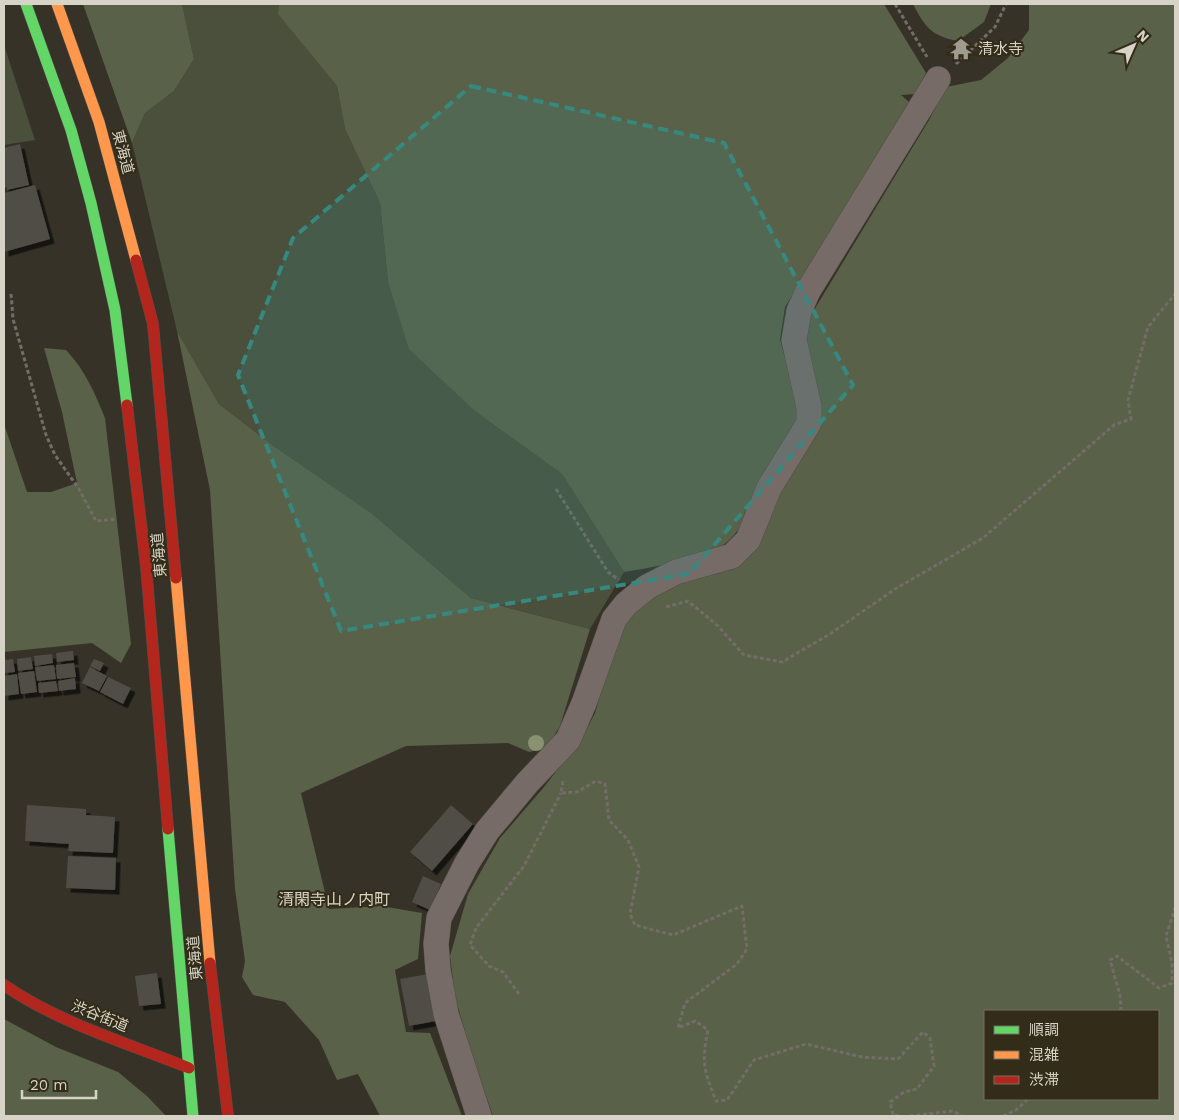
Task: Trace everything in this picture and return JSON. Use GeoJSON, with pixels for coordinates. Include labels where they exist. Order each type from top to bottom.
{"type":"FeatureCollection","features":[{"type":"Feature","properties":{"kind":"main road","name":"東海道"},"geometry":{"type":"LineString","coordinates":[[26,4],[70,130],[91,203],[115,310],[146,566],[193,1116]]}},
{"type":"Feature","properties":{"kind":"main road","name":"東海道"},"geometry":{"type":"LineString","coordinates":[[57,4],[99,122],[153,324],[211,974],[228,1116]]}},
{"type":"Feature","properties":{"kind":"main road","name":"渋谷街道"},"geometry":{"type":"LineString","coordinates":[[4,985],[26,1000],[65,1018],[189,1068]]}},
{"type":"Feature","properties":{"kind":"street"},"geometry":{"type":"LineString","coordinates":[[479,1116],[446,1014],[438,970],[439,918],[467,862],[487,831],[528,782],[568,740],[584,703],[614,619],[636,594],[676,572],[732,556],[748,540],[769,488],[809,423],[809,407],[794,340],[799,311],[808,291],[938,79]]}},
{"type":"Feature","properties":{"kind":"path"},"geometry":{"type":"LineString","coordinates":[[895,4],[938,79],[988,36],[995,27],[1006,4]]}},
{"type":"Feature","properties":{"kind":"path"},"geometry":{"type":"LineString","coordinates":[[10,294],[13,319],[46,434],[55,455],[79,489],[96,521],[124,518]]}},
{"type":"Feature","properties":{"kind":"path"},"geometry":{"type":"LineString","coordinates":[[556,489],[608,572],[636,594],[660,609],[688,601],[717,625],[744,655],[782,662],[830,634],[895,589],[983,538],[1114,426],[1131,419],[1128,400],[1148,327],[1175,294]]}},
{"type":"Feature","properties":{"kind":"path"},"geometry":{"type":"LineString","coordinates":[[561,793],[577,792],[596,781],[605,784],[609,820],[628,840],[639,867],[630,914],[635,925],[673,936],[742,906],[747,949],[737,964],[686,1003],[678,1028],[695,1021],[708,1030],[702,1056],[705,1074],[716,1101],[727,1100],[754,1060],[806,1044],[862,1057],[898,1059],[923,1032],[930,1038],[934,1066],[917,1088],[904,1092],[890,1102],[893,1115],[900,1116]]}},
{"type":"Feature","properties":{"kind":"path"},"geometry":{"type":"LineString","coordinates":[[518,994],[503,972],[489,966],[470,945],[476,928],[524,866],[561,793],[563,783]]}},
{"type":"Feature","properties":{"kind":"path"},"geometry":{"type":"LineString","coordinates":[[1121,1010],[1120,995],[1110,960],[1117,956],[1159,988],[1172,983],[1172,963],[1166,936],[1175,908]]}},
{"type":"Feature","properties":{"kind":"path"},"geometry":{"type":"LineString","coordinates":[[1003,1116],[1016,1110],[1027,1100]]}},
{"type":"Feature","properties":{"kind":"path"},"geometry":{"type":"LineString","coordinates":[[910,1116],[954,1111],[962,1116]]}},
{"type":"Feature","properties":{"kind":"highlighted area"},"geometry":{"type":"Polygon","coordinates":[[[471,86],[724,143],[853,385],[689,574],[341,631],[238,375],[293,238],[471,86]]]}},
{"type":"Feature","properties":{"kind":"green space"},"geometry":{"type":"Polygon","coordinates":[[[83,4],[182,4],[194,59],[174,91],[145,113],[132,143],[83,4]]]}},
{"type":"Feature","properties":{"kind":"green space"},"geometry":{"type":"Polygon","coordinates":[[[182,4],[279,4],[279,14],[337,86],[345,129],[380,203],[388,282],[476,412],[562,474],[624,572],[590,629],[471,598],[370,512],[275,447],[219,404],[177,331],[132,143],[145,113],[174,91],[194,59],[182,4]]]}},
{"type":"Feature","properties":{"kind":"green space"},"geometry":{"type":"Polygon","coordinates":[[[279,4],[884,4],[926,73],[916,94],[901,95],[909,102],[785,307],[780,339],[798,407],[797,425],[753,508],[742,525],[723,545],[688,559],[624,572],[562,474],[476,412],[409,349],[388,282],[380,203],[345,129],[337,86],[278,14],[279,4]]]}},
{"type":"Feature","properties":{"kind":"green space"},"geometry":{"type":"Polygon","coordinates":[[[913,4],[991,4],[984,22],[958,41],[941,36],[930,29],[921,19],[913,4]]]}},
{"type":"Feature","properties":{"kind":"green space"},"geometry":{"type":"Polygon","coordinates":[[[1029,4],[1175,4],[1175,1116],[493,1116],[472,1056],[455,997],[450,956],[468,894],[500,838],[544,787],[582,738],[595,713],[621,624],[641,603],[679,579],[736,567],[821,422],[805,348],[811,315],[929,120],[946,87],[981,80],[1008,58],[1029,30],[1029,4]]]}},
{"type":"Feature","properties":{"kind":"green space"},"geometry":{"type":"Polygon","coordinates":[[[4,45],[35,140],[4,145],[4,45]]]}},
{"type":"Feature","properties":{"kind":"green space"},"geometry":{"type":"Polygon","coordinates":[[[177,331],[219,404],[275,447],[370,512],[471,598],[590,629],[560,726],[547,748],[529,752],[508,743],[406,746],[301,793],[329,909],[381,906],[422,913],[418,959],[395,970],[406,1032],[430,1033],[462,1116],[380,1116],[358,1074],[337,1080],[319,1040],[285,1002],[253,995],[242,977],[245,961],[235,889],[210,490],[177,331]]]}},
{"type":"Feature","properties":{"kind":"green space"},"geometry":{"type":"Polygon","coordinates":[[[44,348],[66,350],[73,358],[89,382],[105,418],[131,644],[121,663],[92,643],[4,652],[4,424],[27,492],[51,492],[77,483],[62,412],[44,348]]]}},
{"type":"Feature","properties":{"kind":"green space"},"geometry":{"type":"Polygon","coordinates":[[[4,1019],[56,1047],[118,1072],[148,1097],[166,1116],[4,1116],[4,1019]]]}},
{"type":"Feature","properties":{"kind":"building"},"geometry":{"type":"Polygon","coordinates":[[[20,144],[29,185],[7,190],[7,187],[4,188],[4,148],[20,144]]]}},
{"type":"Feature","properties":{"kind":"building"},"geometry":{"type":"Polygon","coordinates":[[[35,185],[50,239],[4,252],[4,193],[35,185]]]}},
{"type":"Feature","properties":{"kind":"building"},"geometry":{"type":"Polygon","coordinates":[[[73,651],[74,660],[57,662],[56,653],[73,651]]]}},
{"type":"Feature","properties":{"kind":"building"},"geometry":{"type":"Polygon","coordinates":[[[52,654],[53,663],[35,666],[34,656],[52,654]]]}},
{"type":"Feature","properties":{"kind":"building"},"geometry":{"type":"Polygon","coordinates":[[[31,657],[33,669],[18,671],[17,659],[31,657]]]}},
{"type":"Feature","properties":{"kind":"building"},"geometry":{"type":"Polygon","coordinates":[[[13,659],[15,672],[4,673],[4,660],[13,659]]]}},
{"type":"Feature","properties":{"kind":"building"},"geometry":{"type":"Polygon","coordinates":[[[94,659],[104,663],[100,671],[90,666],[94,659]]]}},
{"type":"Feature","properties":{"kind":"building"},"geometry":{"type":"Polygon","coordinates":[[[74,663],[76,677],[57,679],[56,665],[74,663]]]}},
{"type":"Feature","properties":{"kind":"building"},"geometry":{"type":"Polygon","coordinates":[[[54,665],[56,679],[37,681],[35,667],[54,665]]]}},
{"type":"Feature","properties":{"kind":"building"},"geometry":{"type":"Polygon","coordinates":[[[90,667],[107,676],[99,691],[82,683],[90,667]]]}},
{"type":"Feature","properties":{"kind":"building"},"geometry":{"type":"Polygon","coordinates":[[[34,671],[37,692],[21,694],[18,673],[34,671]]]}},
{"type":"Feature","properties":{"kind":"building"},"geometry":{"type":"Polygon","coordinates":[[[17,674],[19,694],[4,696],[4,676],[17,674]]]}},
{"type":"Feature","properties":{"kind":"building"},"geometry":{"type":"Polygon","coordinates":[[[108,677],[131,688],[123,704],[100,692],[108,677]]]}},
{"type":"Feature","properties":{"kind":"building"},"geometry":{"type":"Polygon","coordinates":[[[75,678],[76,689],[59,691],[58,681],[75,678]]]}},
{"type":"Feature","properties":{"kind":"building"},"geometry":{"type":"Polygon","coordinates":[[[56,681],[58,691],[39,693],[38,683],[56,681]]]}},
{"type":"Feature","properties":{"kind":"building"},"geometry":{"type":"Polygon","coordinates":[[[27,805],[86,809],[86,815],[115,817],[113,853],[68,851],[69,844],[25,841],[27,805]]]}},
{"type":"Feature","properties":{"kind":"building"},"geometry":{"type":"Polygon","coordinates":[[[451,805],[473,824],[432,871],[410,852],[451,805]]]}},
{"type":"Feature","properties":{"kind":"building"},"geometry":{"type":"Polygon","coordinates":[[[68,856],[116,858],[115,890],[66,888],[68,856]]]}},
{"type":"Feature","properties":{"kind":"building"},"geometry":{"type":"Polygon","coordinates":[[[423,876],[441,884],[430,910],[412,902],[423,876]]]}},
{"type":"Feature","properties":{"kind":"building"},"geometry":{"type":"Polygon","coordinates":[[[157,973],[161,1004],[139,1006],[135,976],[157,973]]]}},
{"type":"Feature","properties":{"kind":"building"},"geometry":{"type":"Polygon","coordinates":[[[428,974],[436,1021],[409,1026],[400,979],[428,974]]]}},
{"type":"Feature","properties":{"kind":"traffic: fast"},"geometry":{"type":"LineString","coordinates":[[26,4],[71,130],[91,203],[115,310],[127,405]]}},
{"type":"Feature","properties":{"kind":"traffic: fast"},"geometry":{"type":"LineString","coordinates":[[168,829],[193,1116]]}},
{"type":"Feature","properties":{"kind":"traffic: slow"},"geometry":{"type":"LineString","coordinates":[[57,4],[99,122],[136,260]]}},
{"type":"Feature","properties":{"kind":"traffic: slow"},"geometry":{"type":"LineString","coordinates":[[176,578],[210,963]]}},
{"type":"Feature","properties":{"kind":"traffic: jam"},"geometry":{"type":"LineString","coordinates":[[136,260],[153,324],[176,578]]}},
{"type":"Feature","properties":{"kind":"traffic: jam"},"geometry":{"type":"LineString","coordinates":[[127,405],[146,566],[168,829]]}},
{"type":"Feature","properties":{"kind":"traffic: jam"},"geometry":{"type":"LineString","coordinates":[[210,963],[228,1116]]}},
{"type":"Feature","properties":{"kind":"traffic: jam"},"geometry":{"type":"LineString","coordinates":[[4,985],[70,1021],[189,1068]]}},
{"type":"Feature","properties":{"kind":"place","name":"清水寺"},"geometry":{"type":"Point","coordinates":[961,49]}},
{"type":"Feature","properties":{"kind":"district","name":"清閑寺山ノ内町"},"geometry":{"type":"Point","coordinates":[334,899]}}]}
